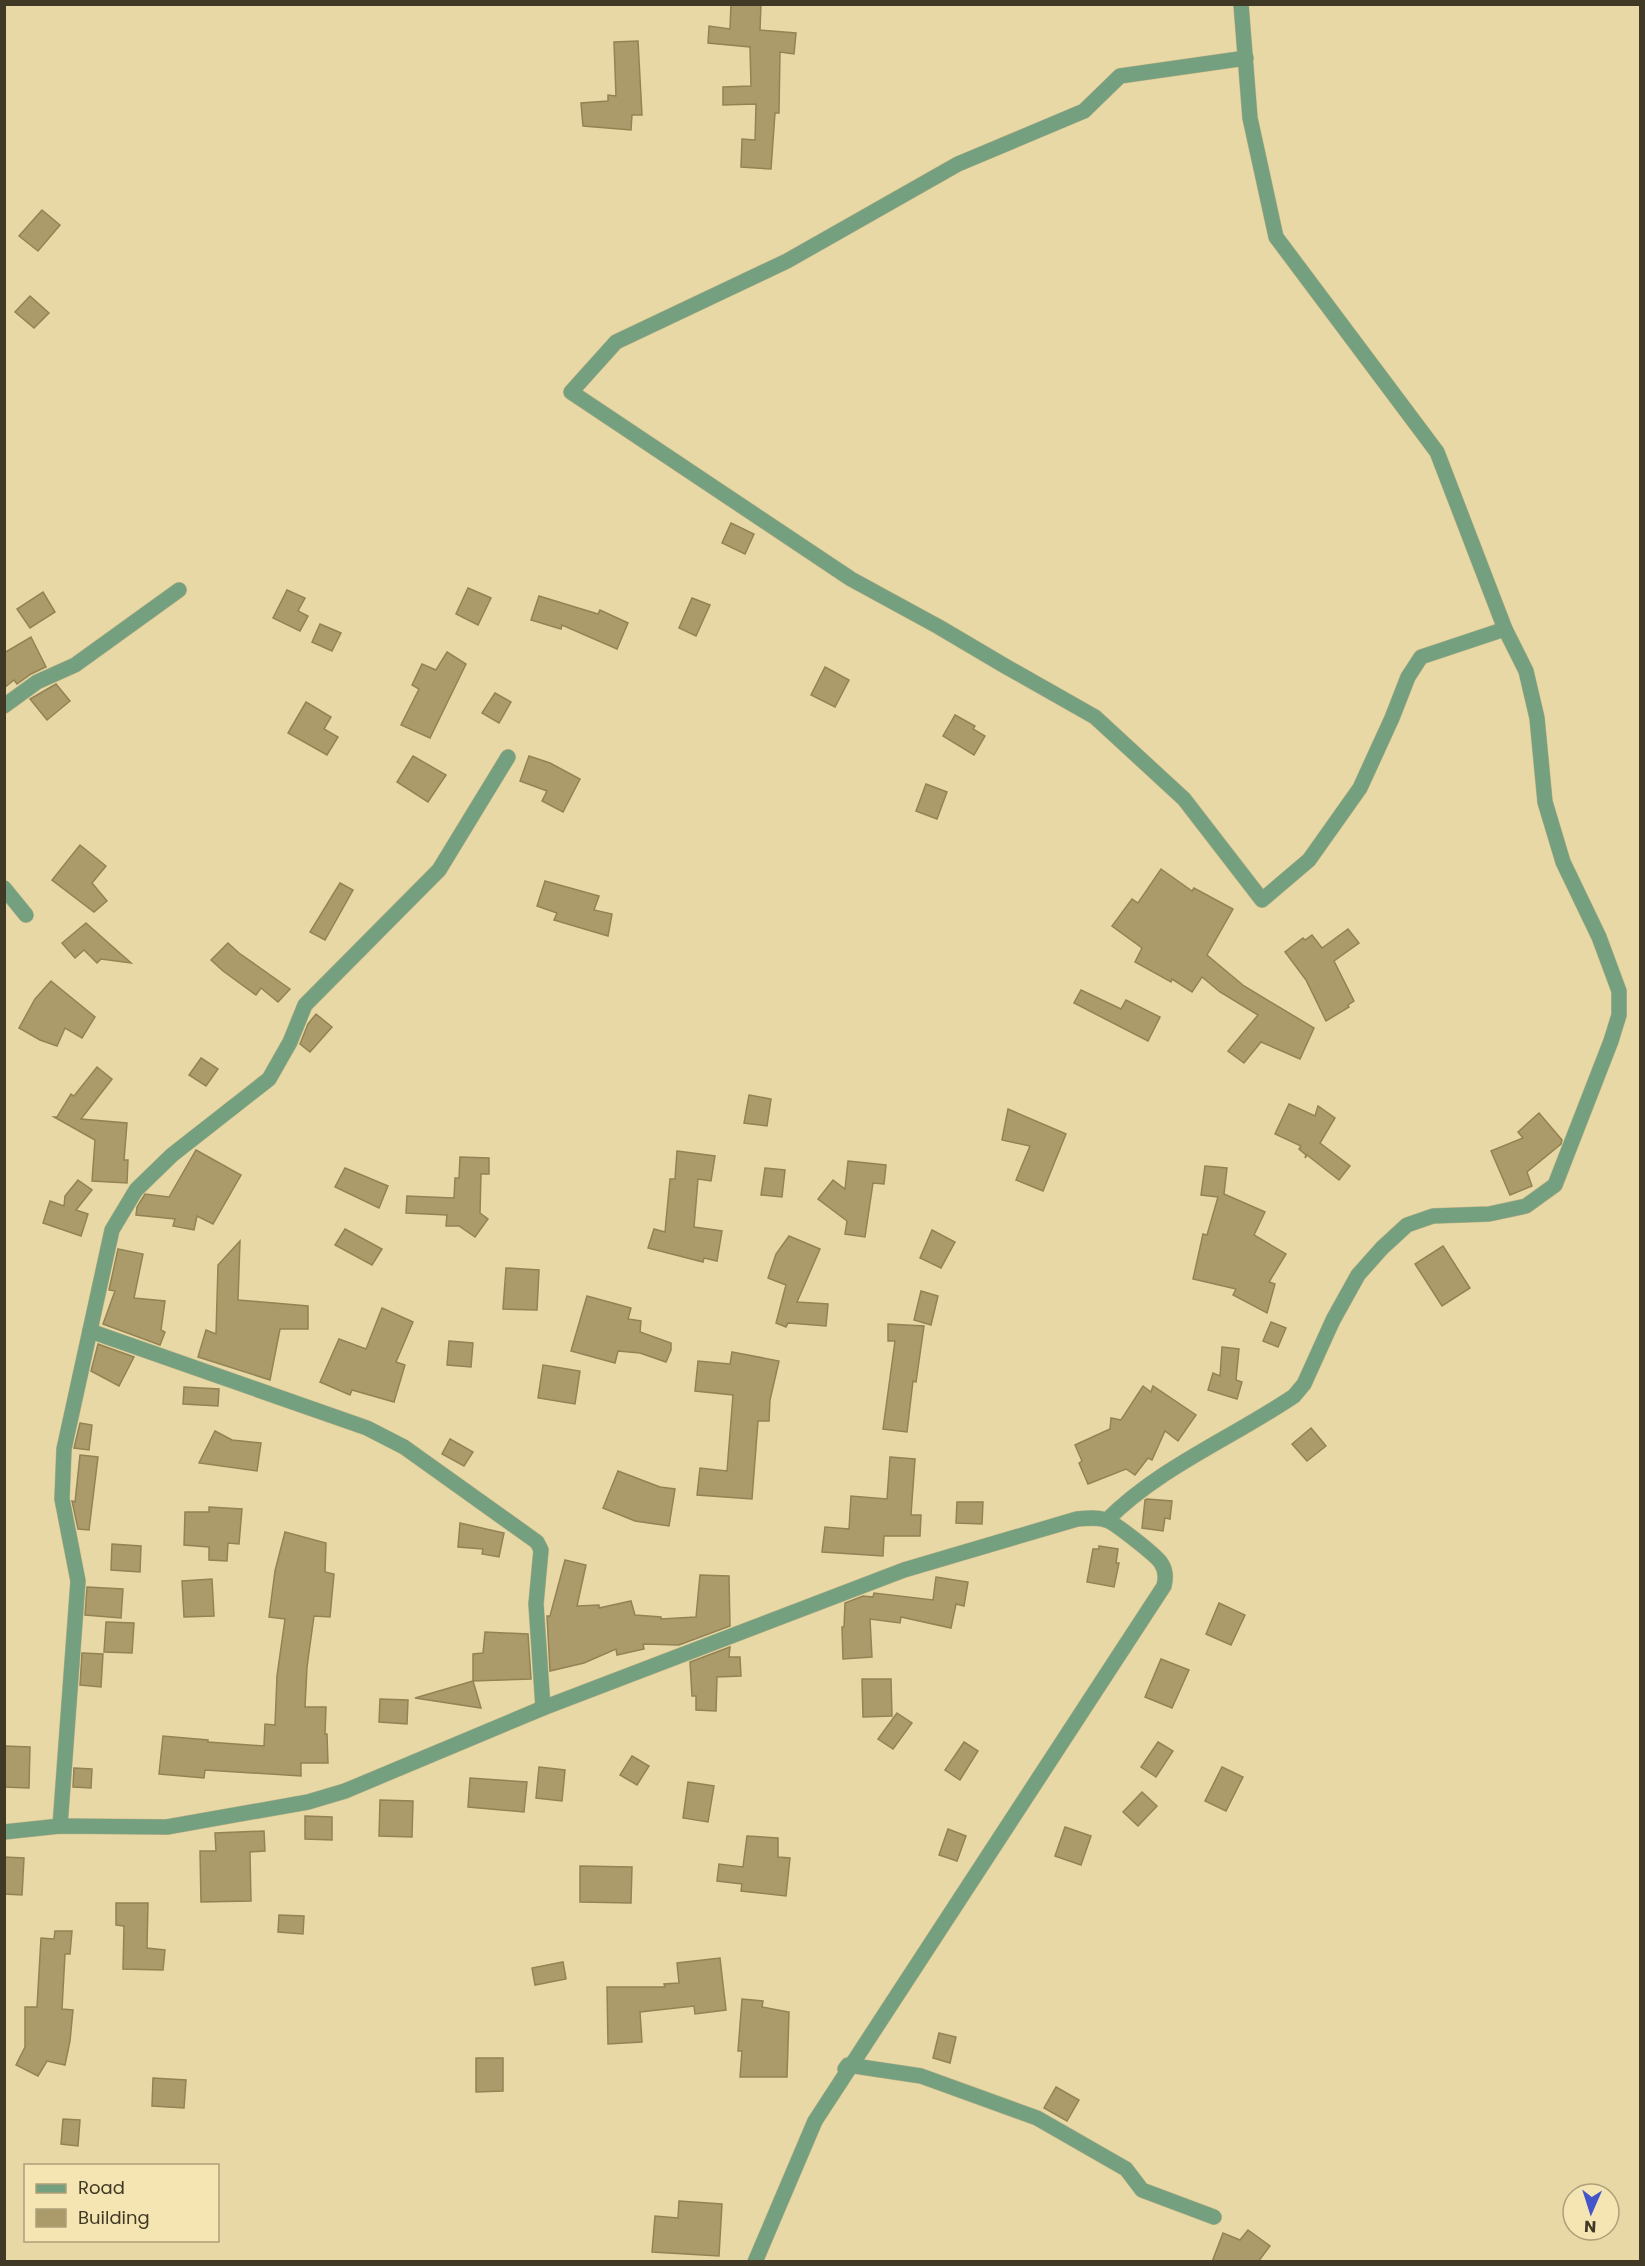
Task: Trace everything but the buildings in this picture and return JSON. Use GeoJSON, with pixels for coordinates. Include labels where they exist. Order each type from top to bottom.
{"type":"FeatureCollection","features":[{"type":"Feature","properties":{"kind":"street"},"geometry":{"type":"LineString","coordinates":[[1107,1520],[1127,1500],[1162,1476],[1294,1396],[1304,1384],[1333,1320],[1358,1275],[1407,1225],[1433,1216],[1489,1214],[1526,1206],[1555,1185],[1611,1041],[1618,1015],[1619,991],[1599,937],[1563,862],[1545,802],[1537,718],[1526,671],[1504,629],[1437,452],[1276,237],[1250,118],[1241,4]]}},
{"type":"Feature","properties":{"kind":"street"},"geometry":{"type":"LineString","coordinates":[[1246,58],[1120,76],[1084,111],[958,164],[787,261],[616,342],[571,392],[851,579],[1095,717],[1184,799],[1262,900],[1309,860],[1359,788],[1392,718],[1408,677],[1421,657],[1504,629]]}},
{"type":"Feature","properties":{"kind":"street"},"geometry":{"type":"LineString","coordinates":[[4,706],[37,682],[75,665],[179,590]]}},
{"type":"Feature","properties":{"kind":"street"},"geometry":{"type":"LineString","coordinates":[[60,1826],[78,1581],[61,1487],[64,1449],[112,1230],[136,1190],[172,1155],[269,1079],[290,1042],[305,1005],[439,870],[508,757]]}},
{"type":"Feature","properties":{"kind":"street"},"geometry":{"type":"LineString","coordinates":[[4,888],[26,915]]}},
{"type":"Feature","properties":{"kind":"street"},"geometry":{"type":"LineString","coordinates":[[90,1331],[368,1428],[404,1447],[537,1542],[541,1551],[536,1604],[543,1708]]}},
{"type":"Feature","properties":{"kind":"street"},"geometry":{"type":"LineString","coordinates":[[4,1832],[60,1826],[167,1827],[308,1803],[345,1791],[543,1708],[904,1570],[1077,1519],[1107,1520],[1156,1556],[1164,1570],[1166,1579],[1164,1586],[814,2121],[755,2262]]}},
{"type":"Feature","properties":{"kind":"street"},"geometry":{"type":"LineString","coordinates":[[815,2102],[848,2065],[921,2076],[1037,2118],[1126,2169],[1142,2190],[1214,2217]]}}]}
